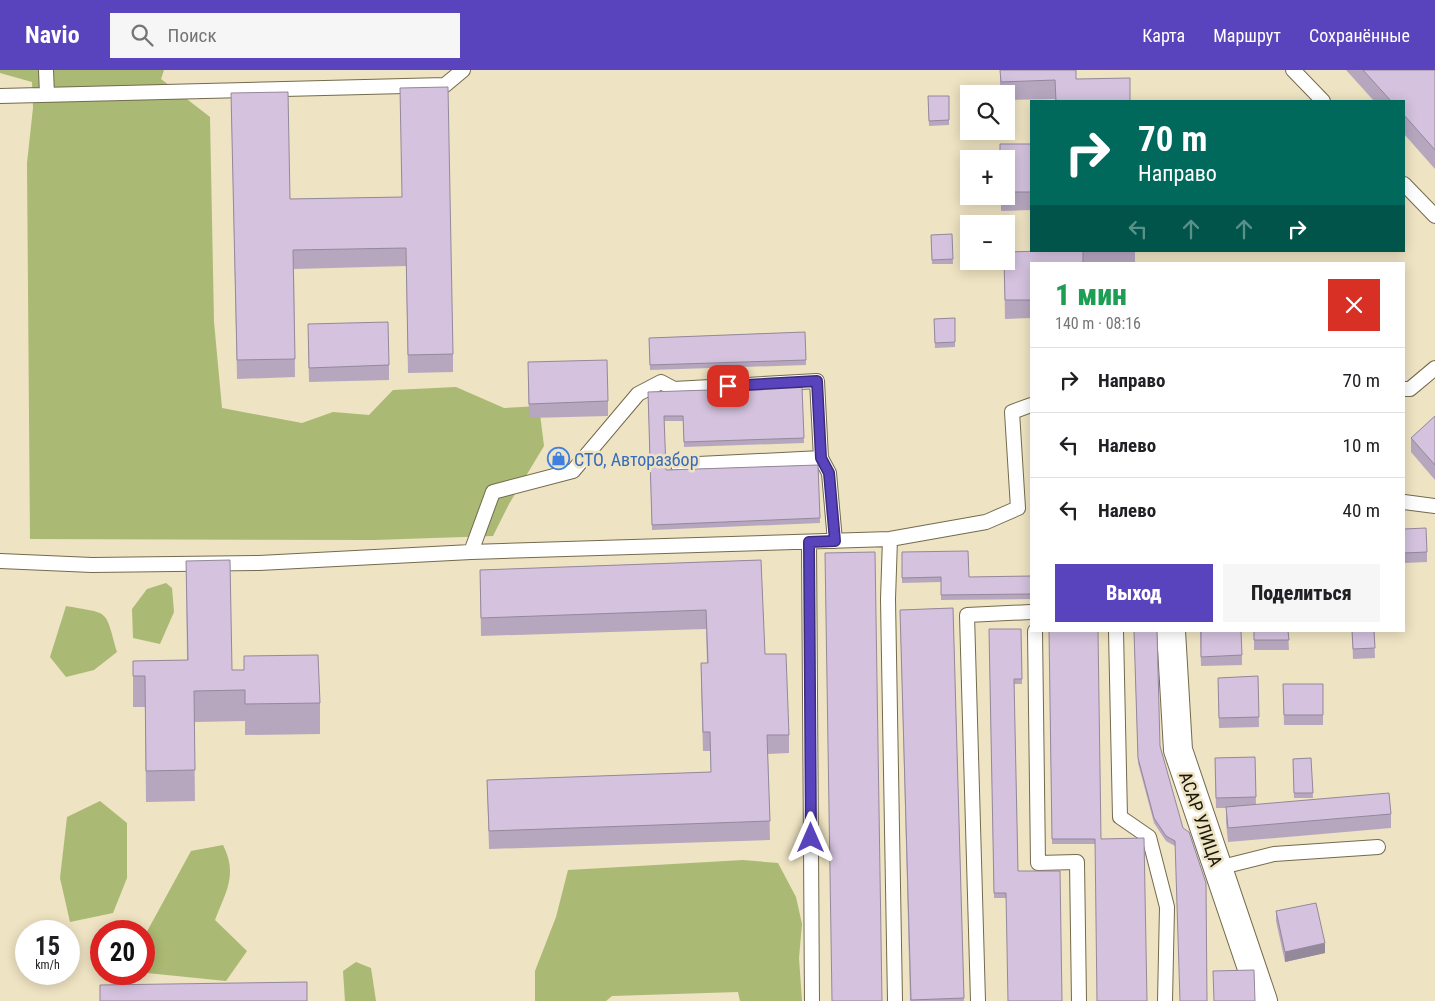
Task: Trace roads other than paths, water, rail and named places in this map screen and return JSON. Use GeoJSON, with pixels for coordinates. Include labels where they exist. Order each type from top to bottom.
{"type":"FeatureCollection","features":[{"type":"Feature","properties":{"kind":"street","name":"АСАР УЛИЦА"},"geometry":{"type":"LineString","coordinates":[[1171,632],[1178,750],[1263,1001]]}},
{"type":"Feature","properties":{"kind":"lane"},"geometry":{"type":"LineString","coordinates":[[46,70],[47,95]]}},
{"type":"Feature","properties":{"kind":"lane"},"geometry":{"type":"LineString","coordinates":[[0,96],[445,85],[463,70]]}},
{"type":"Feature","properties":{"kind":"lane"},"geometry":{"type":"LineString","coordinates":[[1293,70],[1322,100]]}},
{"type":"Feature","properties":{"kind":"lane"},"geometry":{"type":"LineString","coordinates":[[1405,185],[1435,216]]}},
{"type":"Feature","properties":{"kind":"lane"},"geometry":{"type":"LineString","coordinates":[[1405,389],[1410,389],[1435,368]]}},
{"type":"Feature","properties":{"kind":"lane"},"geometry":{"type":"LineString","coordinates":[[471,552],[493,492],[574,471],[638,394],[661,382],[674,389],[817,381],[821,458],[829,473],[835,541]]}},
{"type":"Feature","properties":{"kind":"lane"},"geometry":{"type":"LineString","coordinates":[[0,561],[92,565],[258,563],[471,552],[890,539],[986,522],[1025,507],[1012,412],[1030,404]]}},
{"type":"Feature","properties":{"kind":"lane"},"geometry":{"type":"LineString","coordinates":[[678,465],[821,458]]}},
{"type":"Feature","properties":{"kind":"lane"},"geometry":{"type":"LineString","coordinates":[[1405,502],[1435,506]]}},
{"type":"Feature","properties":{"kind":"lane"},"geometry":{"type":"LineString","coordinates":[[890,539],[888,599],[895,1001]]}},
{"type":"Feature","properties":{"kind":"lane"},"geometry":{"type":"LineString","coordinates":[[809,542],[812,1001]]}},
{"type":"Feature","properties":{"kind":"lane"},"geometry":{"type":"LineString","coordinates":[[978,1001],[967,615],[1030,612]]}},
{"type":"Feature","properties":{"kind":"lane"},"geometry":{"type":"LineString","coordinates":[[1035,632],[1038,863],[1077,862],[1079,1001]]}},
{"type":"Feature","properties":{"kind":"lane"},"geometry":{"type":"LineString","coordinates":[[1116,632],[1120,817],[1149,837],[1167,907],[1165,1001]]}},
{"type":"Feature","properties":{"kind":"lane"},"geometry":{"type":"LineString","coordinates":[[1218,868],[1274,854],[1378,848]]}},
{"type":"Feature","properties":{"kind":"place","name":"СТО, Авторазбор"},"geometry":{"type":"Point","coordinates":[558,459]}}]}
